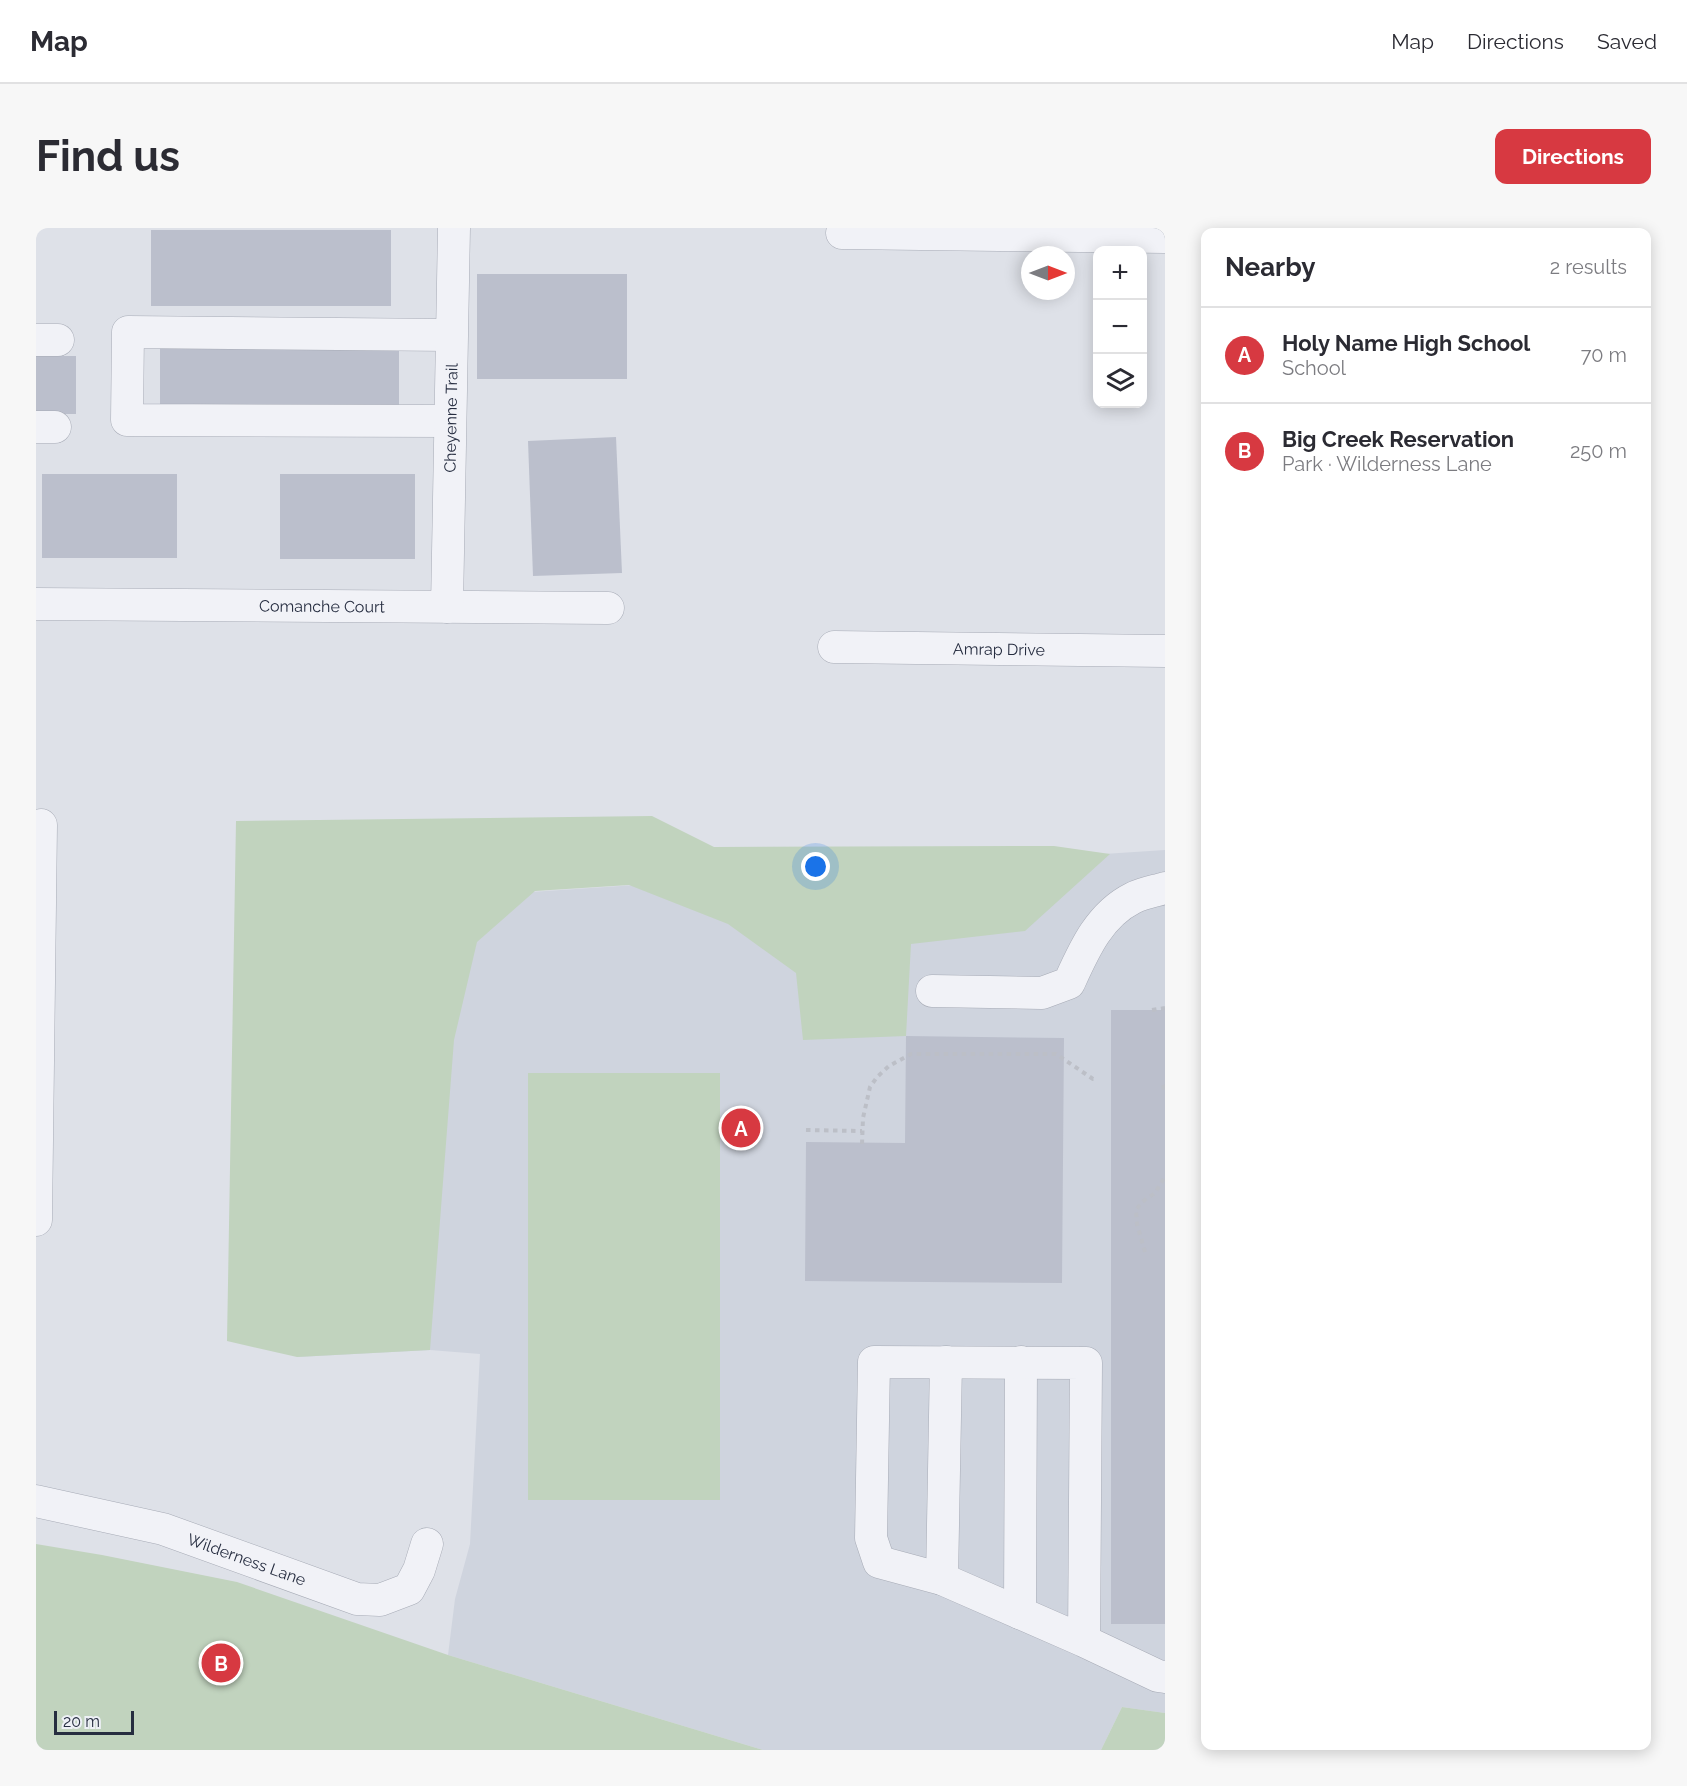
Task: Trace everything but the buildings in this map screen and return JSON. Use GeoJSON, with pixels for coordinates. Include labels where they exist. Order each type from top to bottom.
{"type":"FeatureCollection","features":[{"type":"Feature","properties":{"kind":"street","name":"Cheyenne Trail"},"geometry":{"type":"LineString","coordinates":[[447,607],[454,228]]}},
{"type":"Feature","properties":{"kind":"street"},"geometry":{"type":"LineString","coordinates":[[842,233],[1165,237]]}},
{"type":"Feature","properties":{"kind":"street"},"geometry":{"type":"LineString","coordinates":[[450,421],[127,420],[128,332],[451,334]]}},
{"type":"Feature","properties":{"kind":"street","name":"Comanche Court"},"geometry":{"type":"LineString","coordinates":[[36,604],[608,608]]}},
{"type":"Feature","properties":{"kind":"street","name":"Amrap Drive"},"geometry":{"type":"LineString","coordinates":[[834,647],[1165,651]]}},
{"type":"Feature","properties":{"kind":"street"},"geometry":{"type":"LineString","coordinates":[[36,1220],[41,825]]}},
{"type":"Feature","properties":{"kind":"street"},"geometry":{"type":"LineString","coordinates":[[932,990],[1042,993],[1069,983],[1085,947],[1106,917],[1134,897],[1165,888]]}},
{"type":"Feature","properties":{"kind":"street"},"geometry":{"type":"LineString","coordinates":[[1084,1641],[1086,1363],[874,1362],[871,1538],[879,1562],[942,1579],[1158,1676],[1165,1677]]}},
{"type":"Feature","properties":{"kind":"street"},"geometry":{"type":"LineString","coordinates":[[942,1579],[946,1362]]}},
{"type":"Feature","properties":{"kind":"street"},"geometry":{"type":"LineString","coordinates":[[1020,1613],[1021,1362]]}},
{"type":"Feature","properties":{"kind":"street","name":"Wilderness Lane"},"geometry":{"type":"LineString","coordinates":[[36,1501],[162,1529],[357,1599],[380,1600],[409,1589],[419,1570],[427,1544]]}},
{"type":"Feature","properties":{"kind":"path"},"geometry":{"type":"LineString","coordinates":[[1152,1010],[1165,1008]]}},
{"type":"Feature","properties":{"kind":"path"},"geometry":{"type":"LineString","coordinates":[[862,1144],[862,1131],[870,1087],[889,1066],[911,1054],[1056,1054],[1093,1079],[1098,1079]]}},
{"type":"Feature","properties":{"kind":"path"},"geometry":{"type":"LineString","coordinates":[[1163,1085],[1165,1094]]}},
{"type":"Feature","properties":{"kind":"path"},"geometry":{"type":"LineString","coordinates":[[806,1130],[862,1131]]}},
{"type":"Feature","properties":{"kind":"path"},"geometry":{"type":"LineString","coordinates":[[1145,1252],[1137,1224],[1136,1210],[1142,1202],[1155,1193],[1165,1177]]}},
{"type":"Feature","properties":{"kind":"shaded area"},"geometry":{"type":"Polygon","coordinates":[[[1165,850],[1165,1713],[1122,1707],[1101,1750],[763,1750],[448,1655],[455,1599],[470,1544],[480,1354],[430,1350],[297,1357],[335,905],[1165,850]]]}},
{"type":"Feature","properties":{"kind":"green space"},"geometry":{"type":"Polygon","coordinates":[[[652,816],[714,847],[1054,846],[1110,854],[1025,931],[911,944],[906,1036],[803,1040],[796,973],[728,924],[629,885],[535,891],[477,942],[454,1040],[430,1350],[297,1357],[227,1341],[236,821],[652,816]]]}},
{"type":"Feature","properties":{"kind":"green space"},"geometry":{"type":"Polygon","coordinates":[[[528,1073],[720,1073],[720,1500],[528,1500],[528,1073]]]}},
{"type":"Feature","properties":{"kind":"green space"},"geometry":{"type":"Polygon","coordinates":[[[36,1544],[237,1582],[448,1655],[763,1750],[36,1750],[36,1544]]]}},
{"type":"Feature","properties":{"kind":"green space"},"geometry":{"type":"Polygon","coordinates":[[[1122,1707],[1165,1713],[1165,1750],[1101,1750],[1122,1707]]]}},
{"type":"Feature","properties":{"kind":"place","name":"Holy Name High School"},"geometry":{"type":"Point","coordinates":[741,1128]}},
{"type":"Feature","properties":{"kind":"place","name":"Big Creek Reservation"},"geometry":{"type":"Point","coordinates":[221,1663]}}]}
